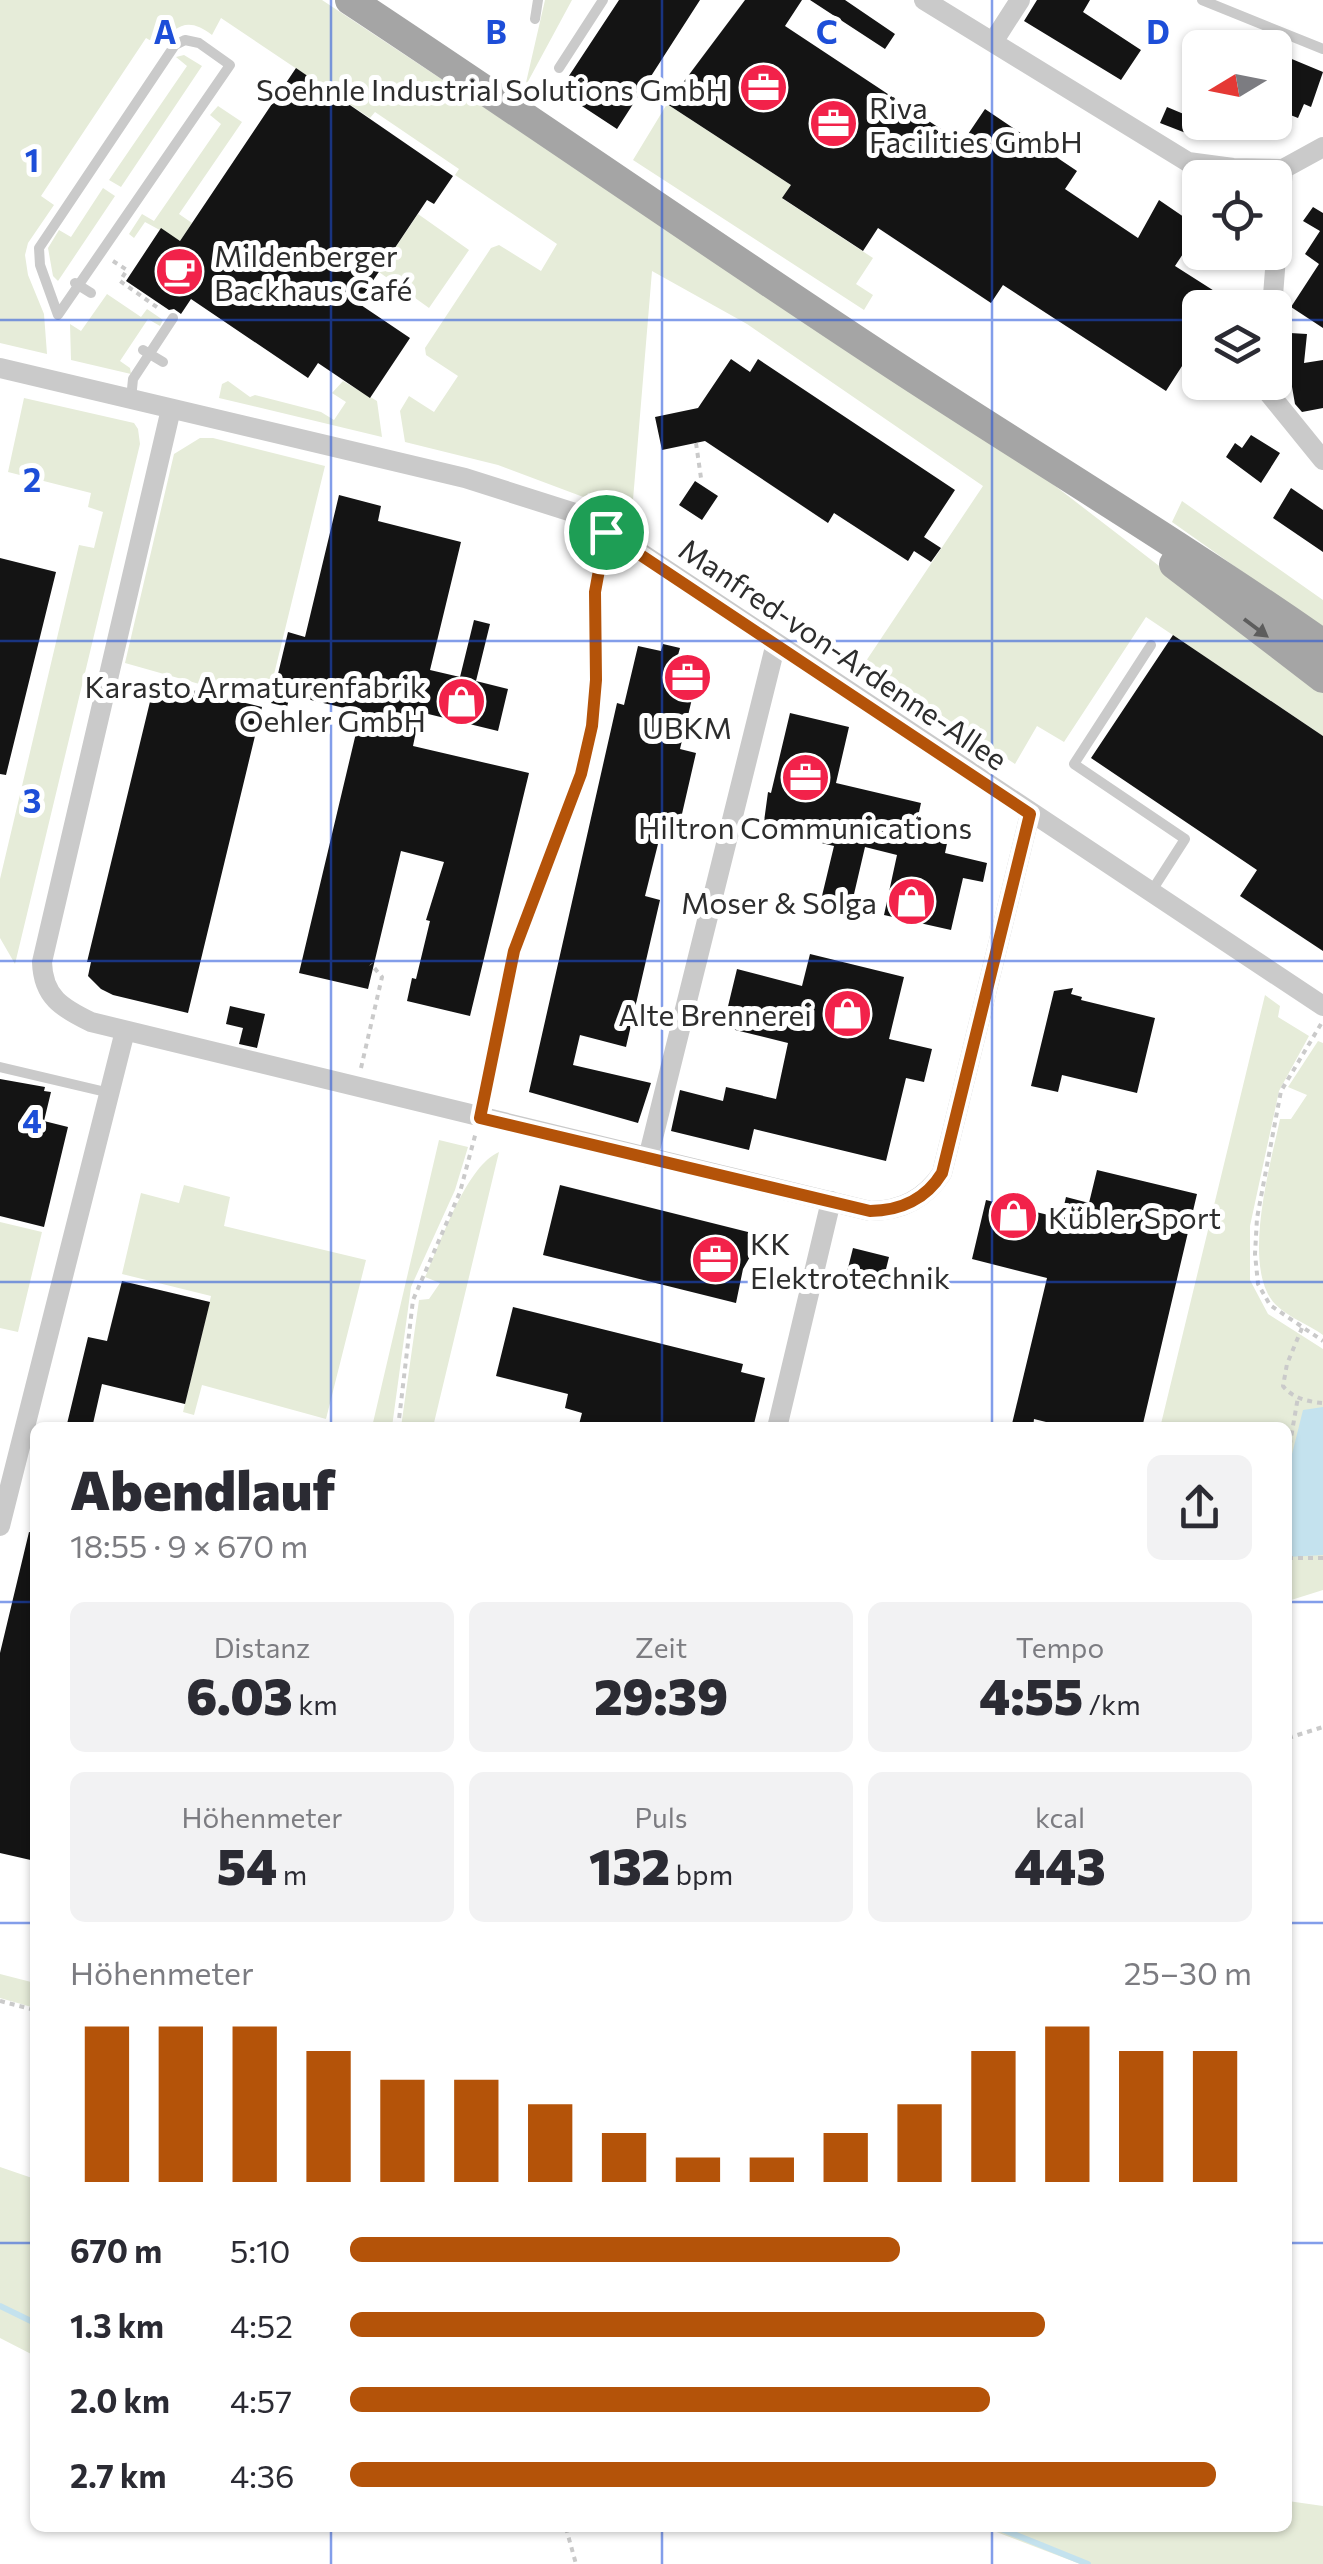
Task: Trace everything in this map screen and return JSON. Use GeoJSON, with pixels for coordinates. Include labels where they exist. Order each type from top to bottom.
{"type":"FeatureCollection","features":[{"type":"Feature","properties":{"kind":"main road"},"geometry":{"type":"LineString","coordinates":[[350,0],[1323,644]]}},
{"type":"Feature","properties":{"kind":"main road"},"geometry":{"type":"LineString","coordinates":[[1070,480],[1323,678]]}},
{"type":"Feature","properties":{"kind":"street"},"geometry":{"type":"LineString","coordinates":[[924,0],[1185,160]]}},
{"type":"Feature","properties":{"kind":"street"},"geometry":{"type":"LineString","coordinates":[[993,42],[1020,0]]}},
{"type":"Feature","properties":{"kind":"street"},"geometry":{"type":"LineString","coordinates":[[1292,164],[1323,147]]}},
{"type":"Feature","properties":{"kind":"street","name":"Manfred-von-Ardenne-Allee"},"geometry":{"type":"LineString","coordinates":[[0,368],[466,478],[575,513],[1323,1006]]}},
{"type":"Feature","properties":{"kind":"street"},"geometry":{"type":"LineString","coordinates":[[1273,400],[1323,460]]}},
{"type":"Feature","properties":{"kind":"street"},"geometry":{"type":"LineString","coordinates":[[171,409],[42,962],[48,991],[63,1008],[91,1022],[870,1211],[886,1211],[915,1200],[942,1173],[1030,814]]}},
{"type":"Feature","properties":{"kind":"street"},"geometry":{"type":"LineString","coordinates":[[648,1158],[776,643]]}},
{"type":"Feature","properties":{"kind":"street"},"geometry":{"type":"LineString","coordinates":[[0,1526],[125,1031]]}},
{"type":"Feature","properties":{"kind":"street"},"geometry":{"type":"LineString","coordinates":[[778,1422],[831,1201]]}},
{"type":"Feature","properties":{"kind":"lane"},"geometry":{"type":"LineString","coordinates":[[536,19],[538,0]]}},
{"type":"Feature","properties":{"kind":"lane"},"geometry":{"type":"LineString","coordinates":[[560,68],[602,0]]}},
{"type":"Feature","properties":{"kind":"lane"},"geometry":{"type":"LineString","coordinates":[[1202,0],[1323,49]]}},
{"type":"Feature","properties":{"kind":"lane"},"geometry":{"type":"LineString","coordinates":[[186,40],[199,43],[230,65],[76,284],[58,315],[40,265],[39,248],[175,45],[186,40]]}},
{"type":"Feature","properties":{"kind":"lane"},"geometry":{"type":"LineString","coordinates":[[76,284],[91,293]]}},
{"type":"Feature","properties":{"kind":"lane"},"geometry":{"type":"LineString","coordinates":[[130,400],[146,352],[172,317]]}},
{"type":"Feature","properties":{"kind":"lane"},"geometry":{"type":"LineString","coordinates":[[146,352],[163,362]]}},
{"type":"Feature","properties":{"kind":"lane"},"geometry":{"type":"LineString","coordinates":[[1151,645],[1074,764],[1185,839],[1151,893]]}},
{"type":"Feature","properties":{"kind":"lane"},"geometry":{"type":"LineString","coordinates":[[0,1067],[110,1093]]}},
{"type":"Feature","properties":{"kind":"path"},"geometry":{"type":"LineString","coordinates":[[115,262],[128,270],[120,281],[172,317]]}},
{"type":"Feature","properties":{"kind":"path"},"geometry":{"type":"LineString","coordinates":[[696,443],[701,478]]}},
{"type":"Feature","properties":{"kind":"path"},"geometry":{"type":"LineString","coordinates":[[399,1422],[413,1300],[460,1192],[480,1118],[514,951],[581,774],[592,726],[595,592],[606,532]]}},
{"type":"Feature","properties":{"kind":"path"},"geometry":{"type":"LineString","coordinates":[[356,1087],[382,977],[371,964]]}},
{"type":"Feature","properties":{"kind":"path"},"geometry":{"type":"LineString","coordinates":[[1323,1020],[1281,1091],[1256,1218],[1255,1254],[1262,1295],[1270,1306],[1323,1341]]}},
{"type":"Feature","properties":{"kind":"path"},"geometry":{"type":"LineString","coordinates":[[1302,1328],[1283,1386],[1298,1397],[1323,1403]]}},
{"type":"Feature","properties":{"kind":"path"},"geometry":{"type":"LineString","coordinates":[[1292,1432],[1298,1397]]}},
{"type":"Feature","properties":{"kind":"path"},"geometry":{"type":"LineString","coordinates":[[1292,1558],[1323,1558]]}},
{"type":"Feature","properties":{"kind":"path"},"geometry":{"type":"LineString","coordinates":[[1292,1737],[1323,1726]]}},
{"type":"Feature","properties":{"kind":"path"},"geometry":{"type":"LineString","coordinates":[[0,2001],[30,2009]]}},
{"type":"Feature","properties":{"kind":"path"},"geometry":{"type":"LineString","coordinates":[[567,2532],[576,2564]]}},
{"type":"Feature","properties":{"kind":"green space"},"geometry":{"type":"Polygon","coordinates":[[[0,0],[322,0],[1050,482],[1323,692],[1323,736],[1146,617],[1064,742],[1037,726],[1015,764],[864,664],[983,486],[747,324],[652,271],[632,512],[588,493],[586,498],[498,465],[405,442],[400,411],[409,396],[434,412],[458,376],[426,355],[425,348],[491,248],[499,245],[541,271],[557,244],[455,175],[459,169],[375,112],[370,118],[221,18],[212,35],[190,25],[177,28],[160,46],[146,38],[41,196],[54,205],[28,243],[25,255],[28,275],[44,314],[47,354],[0,343],[0,0]]]}},
{"type":"Feature","properties":{"kind":"green space"},"geometry":{"type":"Polygon","coordinates":[[[545,0],[572,0],[525,87],[545,0]]]}},
{"type":"Feature","properties":{"kind":"green space"},"geometry":{"type":"Polygon","coordinates":[[[184,55],[202,66],[121,187],[109,180],[187,66],[176,57],[184,55]]]}},
{"type":"Feature","properties":{"kind":"green space"},"geometry":{"type":"Polygon","coordinates":[[[667,104],[791,185],[783,199],[873,258],[856,284],[873,295],[864,310],[633,160],[667,104]]]}},
{"type":"Feature","properties":{"kind":"green space"},"geometry":{"type":"Polygon","coordinates":[[[218,106],[242,122],[179,214],[192,223],[180,241],[145,222],[134,238],[129,234],[142,214],[154,221],[221,124],[210,115],[218,106]]]}},
{"type":"Feature","properties":{"kind":"green space"},"geometry":{"type":"Polygon","coordinates":[[[103,188],[115,196],[58,281],[53,276],[48,248],[59,230],[71,237],[103,188]]]}},
{"type":"Feature","properties":{"kind":"green space"},"geometry":{"type":"Polygon","coordinates":[[[418,214],[469,250],[429,308],[379,272],[418,214]]]}},
{"type":"Feature","properties":{"kind":"green space"},"geometry":{"type":"Polygon","coordinates":[[[107,294],[141,317],[147,309],[163,320],[160,326],[148,319],[120,361],[130,368],[131,374],[71,360],[70,324],[81,331],[107,294]]]}},
{"type":"Feature","properties":{"kind":"green space"},"geometry":{"type":"Polygon","coordinates":[[[228,381],[250,397],[321,412],[334,420],[346,402],[332,393],[343,381],[377,401],[382,437],[219,398],[222,384],[228,381]]]}},
{"type":"Feature","properties":{"kind":"green space"},"geometry":{"type":"Polygon","coordinates":[[[24,398],[134,423],[140,444],[15,964],[0,938],[0,879],[79,545],[94,548],[103,512],[88,507],[91,493],[8,472],[24,398]]]}},
{"type":"Feature","properties":{"kind":"green space"},"geometry":{"type":"Polygon","coordinates":[[[200,438],[325,466],[267,703],[125,663],[174,454],[200,438]]]}},
{"type":"Feature","properties":{"kind":"green space"},"geometry":{"type":"Polygon","coordinates":[[[1182,501],[1323,600],[1323,629],[1172,522],[1182,501]]]}},
{"type":"Feature","properties":{"kind":"green space"},"geometry":{"type":"Polygon","coordinates":[[[1265,995],[1280,1006],[1278,1017],[1309,1036],[1279,1091],[1250,1226],[1250,1280],[1268,1314],[1323,1349],[1323,1590],[1292,1600],[1292,1422],[1161,1422],[1265,995]]]}},
{"type":"Feature","properties":{"kind":"green space"},"geometry":{"type":"Polygon","coordinates":[[[1318,1041],[1323,1043],[1323,1335],[1276,1305],[1265,1288],[1259,1242],[1265,1188],[1280,1119],[1291,1119],[1307,1095],[1288,1087],[1318,1041]]]}},
{"type":"Feature","properties":{"kind":"green space"},"geometry":{"type":"Polygon","coordinates":[[[439,1140],[468,1147],[455,1190],[411,1287],[393,1422],[373,1422],[439,1140]]]}},
{"type":"Feature","properties":{"kind":"green space"},"geometry":{"type":"Polygon","coordinates":[[[499,1152],[434,1422],[402,1422],[419,1300],[429,1299],[440,1283],[425,1277],[465,1189],[487,1160],[499,1152]]]}},
{"type":"Feature","properties":{"kind":"green space"},"geometry":{"type":"Polygon","coordinates":[[[184,1185],[230,1197],[224,1226],[366,1260],[326,1419],[202,1385],[194,1415],[183,1412],[211,1296],[122,1274],[141,1193],[179,1203],[184,1185]]]}},
{"type":"Feature","properties":{"kind":"green space"},"geometry":{"type":"Polygon","coordinates":[[[0,1222],[42,1232],[18,1332],[0,1328],[0,1222]]]}},
{"type":"Feature","properties":{"kind":"green space"},"geometry":{"type":"Polygon","coordinates":[[[0,1974],[30,1982],[30,2007],[0,1998],[0,1974]]]}},
{"type":"Feature","properties":{"kind":"green space"},"geometry":{"type":"Polygon","coordinates":[[[0,2167],[30,2177],[30,2353],[0,2338],[0,2167]]]}},
{"type":"Feature","properties":{"kind":"green space"},"geometry":{"type":"Polygon","coordinates":[[[1292,2502],[1323,2506],[1323,2564],[1080,2564],[996,2532],[1292,2532],[1292,2502]]]}},
{"type":"Feature","properties":{"kind":"water"},"geometry":{"type":"Polygon","coordinates":[[[1323,1407],[1323,1555],[1292,1557],[1292,1454],[1303,1410],[1323,1407]]]}},
{"type":"Feature","properties":{"kind":"building"},"geometry":{"type":"Polygon","coordinates":[[[619,0],[700,0],[617,129],[559,91],[619,0]]]}},
{"type":"Feature","properties":{"kind":"building"},"geometry":{"type":"Polygon","coordinates":[[[745,0],[802,0],[785,26],[962,143],[985,109],[1077,171],[1065,189],[1138,238],[1159,200],[1182,216],[1182,255],[1175,266],[1213,290],[1182,290],[1182,366],[1166,391],[1003,285],[991,303],[878,228],[863,251],[782,198],[791,185],[667,104],[745,0]]]}},
{"type":"Feature","properties":{"kind":"building"},"geometry":{"type":"Polygon","coordinates":[[[810,0],[845,0],[895,34],[885,49],[810,0]]]}},
{"type":"Feature","properties":{"kind":"building"},"geometry":{"type":"Polygon","coordinates":[[[1037,0],[1090,0],[1083,12],[1141,50],[1121,80],[1024,21],[1037,0]]]}},
{"type":"Feature","properties":{"kind":"building"},"geometry":{"type":"Polygon","coordinates":[[[1292,59],[1323,72],[1311,107],[1304,104],[1298,118],[1292,116],[1292,59]]]}},
{"type":"Feature","properties":{"kind":"building"},"geometry":{"type":"Polygon","coordinates":[[[296,68],[453,176],[434,204],[427,200],[358,303],[410,338],[370,398],[318,363],[308,378],[191,299],[181,314],[126,281],[161,228],[180,241],[296,68]]]}},
{"type":"Feature","properties":{"kind":"building"},"geometry":{"type":"Polygon","coordinates":[[[1167,107],[1182,113],[1182,132],[1160,123],[1167,107]]]}},
{"type":"Feature","properties":{"kind":"building"},"geometry":{"type":"Polygon","coordinates":[[[1313,207],[1323,213],[1323,328],[1292,308],[1319,264],[1305,254],[1320,231],[1303,221],[1313,207]]]}},
{"type":"Feature","properties":{"kind":"building"},"geometry":{"type":"Polygon","coordinates":[[[1292,333],[1307,334],[1304,363],[1323,360],[1323,408],[1302,412],[1295,404],[1292,333]]]}},
{"type":"Feature","properties":{"kind":"building"},"geometry":{"type":"Polygon","coordinates":[[[731,359],[750,372],[758,359],[955,490],[924,537],[941,548],[931,562],[914,551],[908,561],[834,513],[828,523],[705,441],[662,450],[655,417],[698,408],[731,359]]]}},
{"type":"Feature","properties":{"kind":"building"},"geometry":{"type":"Polygon","coordinates":[[[1251,435],[1280,453],[1261,483],[1226,457],[1235,443],[1242,448],[1251,435]]]}},
{"type":"Feature","properties":{"kind":"building"},"geometry":{"type":"Polygon","coordinates":[[[695,481],[718,496],[702,520],[679,505],[695,481]]]}},
{"type":"Feature","properties":{"kind":"building"},"geometry":{"type":"Polygon","coordinates":[[[1291,488],[1323,510],[1323,552],[1273,518],[1291,488]]]}},
{"type":"Feature","properties":{"kind":"building"},"geometry":{"type":"Polygon","coordinates":[[[339,495],[381,506],[378,521],[461,542],[430,670],[460,677],[474,620],[490,624],[476,681],[508,689],[498,731],[420,712],[413,746],[529,773],[470,1016],[407,1001],[412,978],[416,979],[430,921],[426,920],[444,862],[401,851],[368,989],[299,973],[361,712],[290,695],[287,707],[271,703],[288,632],[305,637],[339,495]]]}},
{"type":"Feature","properties":{"kind":"building"},"geometry":{"type":"Polygon","coordinates":[[[0,558],[56,572],[6,775],[0,774],[0,558]]]}},
{"type":"Feature","properties":{"kind":"building"},"geometry":{"type":"Polygon","coordinates":[[[1173,635],[1323,736],[1323,951],[1240,896],[1257,870],[1091,758],[1173,635]]]}},
{"type":"Feature","properties":{"kind":"building"},"geometry":{"type":"Polygon","coordinates":[[[663,644],[680,648],[678,655],[701,661],[680,749],[696,753],[676,840],[660,836],[645,896],[660,900],[626,1047],[580,1035],[573,1065],[651,1083],[638,1123],[529,1092],[617,703],[624,705],[638,646],[661,651],[663,644]]]}},
{"type":"Feature","properties":{"kind":"building"},"geometry":{"type":"Polygon","coordinates":[[[155,681],[262,707],[188,1013],[113,995],[88,976],[91,962],[87,962],[155,681]]]}},
{"type":"Feature","properties":{"kind":"building"},"geometry":{"type":"Polygon","coordinates":[[[790,713],[849,727],[836,783],[921,803],[917,821],[950,829],[945,853],[987,863],[983,882],[963,878],[951,930],[884,915],[897,855],[865,847],[851,907],[821,900],[834,846],[763,829],[768,792],[771,793],[790,713]]]}},
{"type":"Feature","properties":{"kind":"building"},"geometry":{"type":"Polygon","coordinates":[[[810,954],[904,977],[889,1039],[932,1049],[924,1082],[906,1078],[886,1161],[754,1129],[749,1150],[671,1131],[680,1090],[723,1101],[726,1087],[776,1099],[788,1043],[723,1027],[737,969],[802,986],[810,954]]]}},
{"type":"Feature","properties":{"kind":"building"},"geometry":{"type":"Polygon","coordinates":[[[1073,988],[1071,994],[1082,997],[1081,1000],[1155,1018],[1137,1093],[1062,1075],[1058,1092],[1031,1086],[1054,991],[1073,988]]]}},
{"type":"Feature","properties":{"kind":"building"},"geometry":{"type":"Polygon","coordinates":[[[230,1006],[265,1014],[257,1048],[239,1044],[243,1028],[226,1024],[230,1006]]]}},
{"type":"Feature","properties":{"kind":"building"},"geometry":{"type":"Polygon","coordinates":[[[0,1079],[45,1087],[44,1091],[51,1092],[44,1121],[68,1127],[44,1227],[0,1216],[0,1079]]]}},
{"type":"Feature","properties":{"kind":"building"},"geometry":{"type":"Polygon","coordinates":[[[1097,1170],[1197,1194],[1143,1422],[1012,1422],[1047,1278],[972,1259],[986,1200],[1061,1218],[1066,1197],[1089,1203],[1097,1170]]]}},
{"type":"Feature","properties":{"kind":"building"},"geometry":{"type":"Polygon","coordinates":[[[560,1185],[752,1233],[751,1255],[743,1269],[736,1303],[543,1255],[560,1185]]]}},
{"type":"Feature","properties":{"kind":"building"},"geometry":{"type":"Polygon","coordinates":[[[853,1248],[889,1257],[883,1281],[847,1272],[853,1248]]]}},
{"type":"Feature","properties":{"kind":"building"},"geometry":{"type":"Polygon","coordinates":[[[122,1281],[210,1302],[185,1404],[102,1384],[93,1422],[67,1422],[88,1337],[107,1341],[122,1281]]]}},
{"type":"Feature","properties":{"kind":"building"},"geometry":{"type":"Polygon","coordinates":[[[513,1307],[743,1364],[741,1372],[765,1378],[754,1422],[580,1422],[582,1413],[565,1408],[568,1394],[496,1376],[513,1307]]]}},
{"type":"Feature","properties":{"kind":"building"},"geometry":{"type":"Polygon","coordinates":[[[30,1532],[30,1860],[0,1853],[0,1653],[30,1532]]]}},
{"type":"Feature","properties":{"kind":"waterway"},"geometry":{"type":"LineString","coordinates":[[0,2306],[30,2321]]}},
{"type":"Feature","properties":{"kind":"waterway"},"geometry":{"type":"LineString","coordinates":[[1009,2532],[1088,2564]]}},
{"type":"Feature","properties":{"kind":"place","name":"Soehnle Industrial Solutions GmbH"},"geometry":{"type":"Point","coordinates":[763,88]}},
{"type":"Feature","properties":{"kind":"place","name":"Riva Facilities GmbH"},"geometry":{"type":"Point","coordinates":[834,123]}},
{"type":"Feature","properties":{"kind":"place","name":"Mildenberger Backhaus Café"},"geometry":{"type":"Point","coordinates":[179,271]}},
{"type":"Feature","properties":{"kind":"place","name":"UBKM"},"geometry":{"type":"Point","coordinates":[687,677]}},
{"type":"Feature","properties":{"kind":"place","name":"Karasto Armaturenfabrik Oehler GmbH"},"geometry":{"type":"Point","coordinates":[461,702]}},
{"type":"Feature","properties":{"kind":"place","name":"Hiltron Communications"},"geometry":{"type":"Point","coordinates":[805,777]}},
{"type":"Feature","properties":{"kind":"place","name":"Moser & Solga"},"geometry":{"type":"Point","coordinates":[912,901]}},
{"type":"Feature","properties":{"kind":"place","name":"Alte Brennerei"},"geometry":{"type":"Point","coordinates":[847,1013]}},
{"type":"Feature","properties":{"kind":"place","name":"Kübler Sport"},"geometry":{"type":"Point","coordinates":[1013,1216]}},
{"type":"Feature","properties":{"kind":"place","name":"KK Elektrotechnik"},"geometry":{"type":"Point","coordinates":[715,1259]}},
{"type":"Feature","properties":{"kind":"route"},"geometry":{"type":"LineString","coordinates":[[606,532],[1030,814],[942,1173],[926,1192],[903,1206],[870,1211],[480,1118],[514,951],[581,774],[592,726],[597,639],[595,592],[606,532]]}}]}
